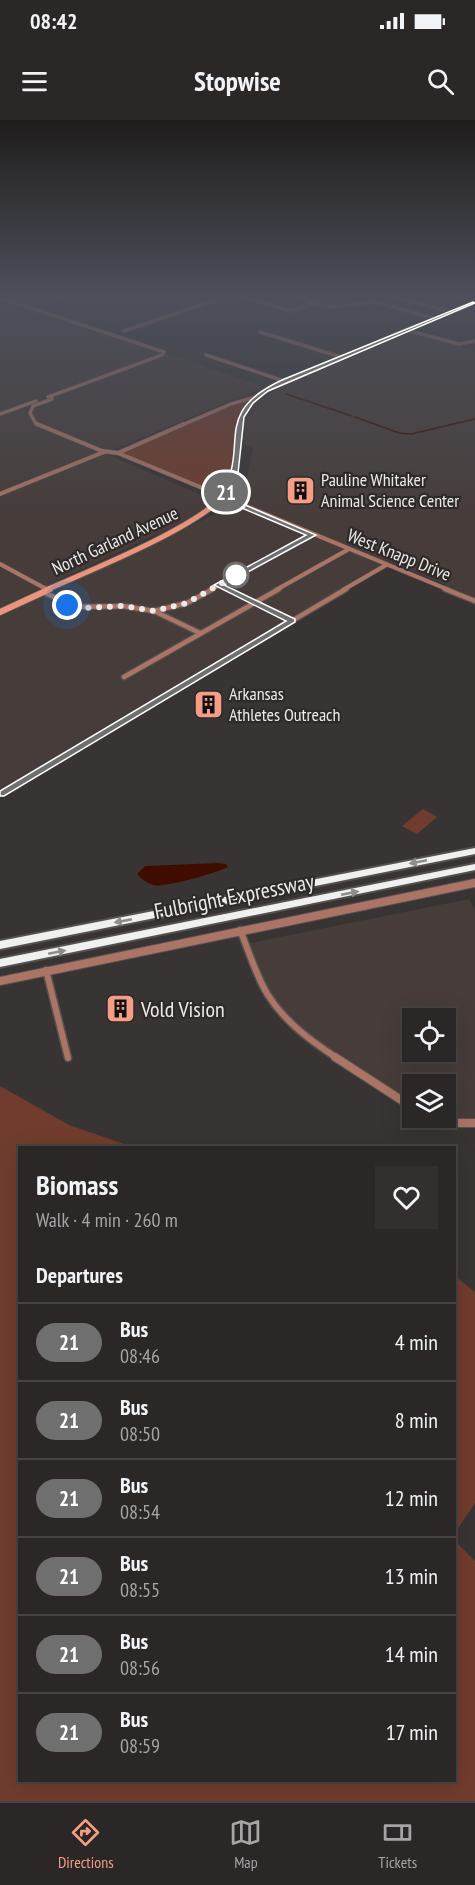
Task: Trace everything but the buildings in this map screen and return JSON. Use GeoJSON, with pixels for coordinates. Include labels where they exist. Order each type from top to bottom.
{"type":"FeatureCollection","features":[{"type":"Feature","properties":{"kind":"highway","name":"Fulbright Expressway"},"geometry":{"type":"LineString","coordinates":[[0,942],[30,939],[475,851]]}},
{"type":"Feature","properties":{"kind":"highway","name":"Fulbright Expressway"},"geometry":{"type":"LineString","coordinates":[[0,963],[475,867]]}},
{"type":"Feature","properties":{"kind":"main road","name":"North Garland Avenue"},"geometry":{"type":"LineString","coordinates":[[0,612],[194,520],[222,498],[235,473],[240,417],[255,397],[302,373]]}},
{"type":"Feature","properties":{"kind":"street"},"geometry":{"type":"LineString","coordinates":[[0,414],[112,373]]}},
{"type":"Feature","properties":{"kind":"street"},"geometry":{"type":"LineString","coordinates":[[261,373],[284,381]]}},
{"type":"Feature","properties":{"kind":"street"},"geometry":{"type":"LineString","coordinates":[[51,396],[52,399],[33,406],[30,413],[36,424],[104,452],[118,453],[231,404],[255,397]]}},
{"type":"Feature","properties":{"kind":"street"},"geometry":{"type":"LineString","coordinates":[[0,494],[104,452]]}},
{"type":"Feature","properties":{"kind":"street","name":"West Knapp Drive"},"geometry":{"type":"LineString","coordinates":[[118,453],[475,601]]}},
{"type":"Feature","properties":{"kind":"street"},"geometry":{"type":"LineString","coordinates":[[154,611],[187,603],[312,535]]}},
{"type":"Feature","properties":{"kind":"street"},"geometry":{"type":"LineString","coordinates":[[123,677],[350,549]]}},
{"type":"Feature","properties":{"kind":"street"},"geometry":{"type":"LineString","coordinates":[[0,564],[76,607],[115,606],[154,611],[200,633]]}},
{"type":"Feature","properties":{"kind":"street"},"geometry":{"type":"LineString","coordinates":[[0,793],[386,565]]}},
{"type":"Feature","properties":{"kind":"street"},"geometry":{"type":"LineString","coordinates":[[0,981],[475,883]]}},
{"type":"Feature","properties":{"kind":"street"},"geometry":{"type":"LineString","coordinates":[[240,930],[267,994],[286,1020],[312,1042],[402,1100]]}},
{"type":"Feature","properties":{"kind":"street"},"geometry":{"type":"LineString","coordinates":[[46,970],[68,1058]]}},
{"type":"Feature","properties":{"kind":"street"},"geometry":{"type":"LineString","coordinates":[[456,1123],[475,1123]]}},
{"type":"Feature","properties":{"kind":"shaded area"},"geometry":{"type":"Polygon","coordinates":[[[0,373],[225,373],[264,387],[105,453],[210,499],[205,508],[175,526],[0,607],[0,373]]]}},
{"type":"Feature","properties":{"kind":"shaded area"},"geometry":{"type":"Polygon","coordinates":[[[311,373],[475,373],[475,597],[388,561],[0,788],[0,617],[242,501],[253,448],[244,444],[245,421],[257,402],[286,384],[311,373]]]}},
{"type":"Feature","properties":{"kind":"shaded area"},"geometry":{"type":"Polygon","coordinates":[[[250,399],[238,423],[232,473],[228,485],[220,496],[121,454],[123,451],[250,399]]]}},
{"type":"Feature","properties":{"kind":"shaded area"},"geometry":{"type":"Polygon","coordinates":[[[423,809],[437,817],[417,834],[402,826],[423,809]]]}},
{"type":"Feature","properties":{"kind":"shaded area"},"geometry":{"type":"Polygon","coordinates":[[[226,864],[228,867],[168,884],[153,885],[137,874],[145,866],[226,864]]]}},
{"type":"Feature","properties":{"kind":"shaded area"},"geometry":{"type":"Polygon","coordinates":[[[469,899],[475,910],[475,1123],[456,1121],[456,1074],[402,1074],[402,1100],[312,1042],[276,1007],[245,944],[469,899]]]}},
{"type":"Feature","properties":{"kind":"shaded area"},"geometry":{"type":"Polygon","coordinates":[[[0,1086],[69,1125],[130,1146],[18,1146],[18,1782],[456,1782],[456,1542],[475,1561],[475,1801],[0,1801],[0,1086]]]}},
{"type":"Feature","properties":{"kind":"shaded area"},"geometry":{"type":"Polygon","coordinates":[[[456,1277],[475,1292],[475,1503],[456,1532],[456,1277]]]}},
{"type":"Feature","properties":{"kind":"waterway"},"geometry":{"type":"LineString","coordinates":[[286,394],[352,416]]}},
{"type":"Feature","properties":{"kind":"waterway"},"geometry":{"type":"LineString","coordinates":[[355,417],[399,433],[411,434],[475,419]]}},
{"type":"Feature","properties":{"kind":"bus line","name":"21"},"geometry":{"type":"LineString","coordinates":[[0,793],[292,621],[218,585],[312,535],[222,498],[232,483],[235,473],[240,417],[243,411],[261,393],[302,373]]}},
{"type":"Feature","properties":{"kind":"place","name":"Pauline Whitaker Animal Science Center"},"geometry":{"type":"Point","coordinates":[300,490]}},
{"type":"Feature","properties":{"kind":"place","name":"Arkansas Athletes Outreach"},"geometry":{"type":"Point","coordinates":[208,704]}},
{"type":"Feature","properties":{"kind":"place","name":"Vold Vision"},"geometry":{"type":"Point","coordinates":[120,1009]}},
{"type":"Feature","properties":{"kind":"route"},"geometry":{"type":"LineString","coordinates":[[67,605],[84,608],[123,606],[154,611],[187,603],[236,575]]}}]}
